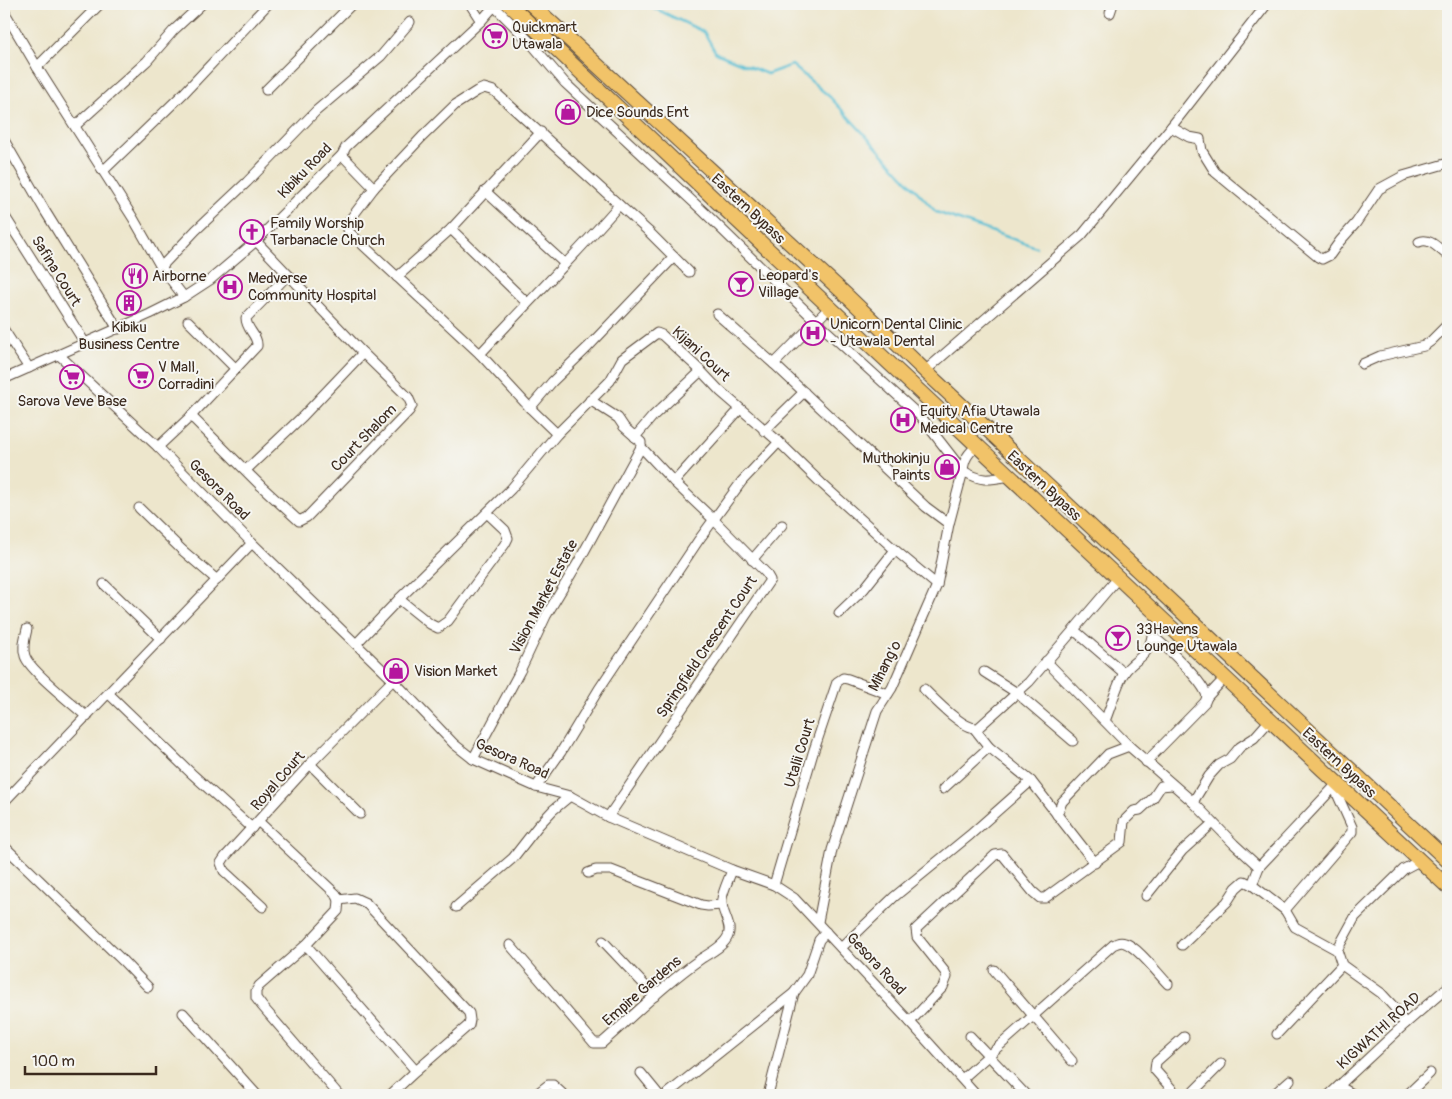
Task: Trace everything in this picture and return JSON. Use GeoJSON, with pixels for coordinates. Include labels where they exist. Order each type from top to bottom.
{"type":"FeatureCollection","features":[{"type":"Feature","properties":{"kind":"main road","name":"Eastern Bypass"},"geometry":{"type":"LineString","coordinates":[[509,4],[752,235],[1270,720],[1338,788],[1421,860],[1448,887]]}},
{"type":"Feature","properties":{"kind":"main road","name":"Eastern Bypass"},"geometry":{"type":"LineString","coordinates":[[531,4],[857,305],[1448,861]]}},
{"type":"Feature","properties":{"kind":"main road"},"geometry":{"type":"LineString","coordinates":[[710,195],[723,180]]}},
{"type":"Feature","properties":{"kind":"street"},"geometry":{"type":"LineString","coordinates":[[37,67],[100,4]]}},
{"type":"Feature","properties":{"kind":"street"},"geometry":{"type":"LineString","coordinates":[[75,126],[147,60],[174,30],[202,4]]}},
{"type":"Feature","properties":{"kind":"street"},"geometry":{"type":"LineString","coordinates":[[103,171],[184,93],[268,4]]}},
{"type":"Feature","properties":{"kind":"street"},"geometry":{"type":"LineString","coordinates":[[266,90],[352,4]]}},
{"type":"Feature","properties":{"kind":"street"},"geometry":{"type":"LineString","coordinates":[[470,4],[481,21]]}},
{"type":"Feature","properties":{"kind":"street"},"geometry":{"type":"LineString","coordinates":[[925,371],[1082,235],[1171,127],[1267,4]]}},
{"type":"Feature","properties":{"kind":"street"},"geometry":{"type":"LineString","coordinates":[[495,5],[565,83],[817,322],[921,417],[963,471],[978,479],[1010,476]]}},
{"type":"Feature","properties":{"kind":"street","name":"Kibiku Road"},"geometry":{"type":"LineString","coordinates":[[4,379],[118,329],[184,297],[210,280],[256,241],[342,155],[346,147],[481,21],[495,5]]}},
{"type":"Feature","properties":{"kind":"street"},"geometry":{"type":"LineString","coordinates":[[4,11],[37,67],[133,218],[161,267],[184,297]]}},
{"type":"Feature","properties":{"kind":"street"},"geometry":{"type":"LineString","coordinates":[[161,267],[316,111],[381,56],[410,22]]}},
{"type":"Feature","properties":{"kind":"street"},"geometry":{"type":"LineString","coordinates":[[557,434],[480,354],[348,230],[349,221],[374,188],[455,105],[484,88],[494,91],[540,132],[619,204],[689,272]]}},
{"type":"Feature","properties":{"kind":"street"},"geometry":{"type":"LineString","coordinates":[[601,117],[613,102]]}},
{"type":"Feature","properties":{"kind":"street"},"geometry":{"type":"LineString","coordinates":[[1171,127],[1189,137],[1200,139],[1202,151],[1215,172],[1322,259],[1330,255],[1356,224],[1379,189],[1404,176],[1448,163]]}},
{"type":"Feature","properties":{"kind":"street"},"geometry":{"type":"LineString","coordinates":[[397,277],[450,228],[540,132]]}},
{"type":"Feature","properties":{"kind":"street"},"geometry":{"type":"LineString","coordinates":[[4,140],[45,212],[118,329]]}},
{"type":"Feature","properties":{"kind":"street"},"geometry":{"type":"LineString","coordinates":[[342,155],[374,188]]}},
{"type":"Feature","properties":{"kind":"street"},"geometry":{"type":"LineString","coordinates":[[485,191],[565,264]]}},
{"type":"Feature","properties":{"kind":"street"},"geometry":{"type":"LineString","coordinates":[[480,354],[527,303],[585,245],[619,204]]}},
{"type":"Feature","properties":{"kind":"street","name":"Safina Court"},"geometry":{"type":"LineString","coordinates":[[4,215],[85,343]]}},
{"type":"Feature","properties":{"kind":"street"},"geometry":{"type":"LineString","coordinates":[[450,228],[527,303]]}},
{"type":"Feature","properties":{"kind":"street"},"geometry":{"type":"LineString","coordinates":[[741,248],[752,235]]}},
{"type":"Feature","properties":{"kind":"street"},"geometry":{"type":"LineString","coordinates":[[1419,242],[1423,240],[1431,242],[1448,254]]}},
{"type":"Feature","properties":{"kind":"street","name":"Court Shalom"},"geometry":{"type":"LineString","coordinates":[[192,416],[296,519],[302,520],[307,517],[412,406],[408,397],[363,354],[256,241]]}},
{"type":"Feature","properties":{"kind":"street"},"geometry":{"type":"LineString","coordinates":[[530,408],[552,382],[674,257]]}},
{"type":"Feature","properties":{"kind":"street"},"geometry":{"type":"LineString","coordinates":[[158,447],[192,416],[257,346],[256,338],[248,327],[246,318],[288,274]]}},
{"type":"Feature","properties":{"kind":"street"},"geometry":{"type":"LineString","coordinates":[[774,364],[830,307]]}},
{"type":"Feature","properties":{"kind":"street"},"geometry":{"type":"LineString","coordinates":[[716,314],[774,364],[926,507],[949,524]]}},
{"type":"Feature","properties":{"kind":"street"},"geometry":{"type":"LineString","coordinates":[[188,322],[236,369]]}},
{"type":"Feature","properties":{"kind":"street"},"geometry":{"type":"LineString","coordinates":[[1362,364],[1380,356],[1424,346],[1448,324]]}},
{"type":"Feature","properties":{"kind":"street"},"geometry":{"type":"LineString","coordinates":[[4,330],[29,368]]}},
{"type":"Feature","properties":{"kind":"street","name":"Kijani Court"},"geometry":{"type":"LineString","coordinates":[[356,644],[511,489],[557,434],[610,382],[622,359],[657,333],[662,335],[720,391],[779,442],[895,550],[937,585]]}},
{"type":"Feature","properties":{"kind":"street","name":"Gesora Road"},"geometry":{"type":"LineString","coordinates":[[59,354],[158,447],[252,543],[393,680],[454,744],[472,759],[536,787],[570,796],[608,818],[774,886],[794,898],[976,1095]]}},
{"type":"Feature","properties":{"kind":"street"},"geometry":{"type":"LineString","coordinates":[[246,470],[303,416],[363,354]]}},
{"type":"Feature","properties":{"kind":"street"},"geometry":{"type":"LineString","coordinates":[[635,437],[653,416],[701,371]]}},
{"type":"Feature","properties":{"kind":"street"},"geometry":{"type":"LineString","coordinates":[[764,430],[804,392]]}},
{"type":"Feature","properties":{"kind":"street","name":"Springfield Crescent Court"},"geometry":{"type":"LineString","coordinates":[[590,400],[618,418],[624,427],[641,442],[641,447],[674,482],[769,576],[769,582],[608,818]]}},
{"type":"Feature","properties":{"kind":"street"},"geometry":{"type":"LineString","coordinates":[[921,417],[933,404]]}},
{"type":"Feature","properties":{"kind":"street"},"geometry":{"type":"LineString","coordinates":[[674,482],[740,409]]}},
{"type":"Feature","properties":{"kind":"street"},"geometry":{"type":"LineString","coordinates":[[536,787],[698,541],[715,521],[742,481],[779,442]]}},
{"type":"Feature","properties":{"kind":"street","name":"Mihang'o"},"geometry":{"type":"LineString","coordinates":[[818,922],[832,850],[877,711],[888,694],[914,640],[937,585],[964,461],[970,451],[978,445]]}},
{"type":"Feature","properties":{"kind":"street","name":"Vision Market Estate"},"geometry":{"type":"LineString","coordinates":[[472,759],[520,671],[546,616],[579,561],[641,447]]}},
{"type":"Feature","properties":{"kind":"street"},"geometry":{"type":"LineString","coordinates":[[139,508],[182,550],[217,580]]}},
{"type":"Feature","properties":{"kind":"street"},"geometry":{"type":"LineString","coordinates":[[399,599],[430,624],[438,628],[448,621],[508,538],[504,530],[486,513]]}},
{"type":"Feature","properties":{"kind":"street"},"geometry":{"type":"LineString","coordinates":[[752,560],[782,525]]}},
{"type":"Feature","properties":{"kind":"street"},"geometry":{"type":"LineString","coordinates":[[4,802],[252,543]]}},
{"type":"Feature","properties":{"kind":"street"},"geometry":{"type":"LineString","coordinates":[[839,613],[864,589],[895,550]]}},
{"type":"Feature","properties":{"kind":"street"},"geometry":{"type":"LineString","coordinates":[[974,728],[978,728],[1017,694],[1118,578]]}},
{"type":"Feature","properties":{"kind":"street"},"geometry":{"type":"LineString","coordinates":[[104,584],[161,639]]}},
{"type":"Feature","properties":{"kind":"street"},"geometry":{"type":"LineString","coordinates":[[27,629],[24,644],[25,657],[32,667],[87,717]]}},
{"type":"Feature","properties":{"kind":"street"},"geometry":{"type":"LineString","coordinates":[[1074,630],[1124,673]]}},
{"type":"Feature","properties":{"kind":"street"},"geometry":{"type":"LineString","coordinates":[[1105,721],[1124,673],[1146,652],[1150,646],[1152,636],[1163,644],[1204,687],[1207,697]]}},
{"type":"Feature","properties":{"kind":"street"},"geometry":{"type":"LineString","coordinates":[[1046,661],[1128,746],[1193,802],[1259,867]]}},
{"type":"Feature","properties":{"kind":"street"},"geometry":{"type":"LineString","coordinates":[[984,672],[1017,694],[1073,741]]}},
{"type":"Feature","properties":{"kind":"street","name":"Utalii Court"},"geometry":{"type":"LineString","coordinates":[[774,886],[813,753],[837,682],[843,678],[848,679],[888,694]]}},
{"type":"Feature","properties":{"kind":"street"},"geometry":{"type":"LineString","coordinates":[[1146,762],[1205,702],[1207,697],[1225,678]]}},
{"type":"Feature","properties":{"kind":"street","name":"Royal Court"},"geometry":{"type":"LineString","coordinates":[[340,900],[330,888],[255,824],[310,764],[393,680]]}},
{"type":"Feature","properties":{"kind":"street"},"geometry":{"type":"LineString","coordinates":[[924,689],[946,710],[974,728],[989,747],[1031,781],[1095,863]]}},
{"type":"Feature","properties":{"kind":"street"},"geometry":{"type":"LineString","coordinates":[[108,694],[191,774],[255,824],[225,857],[222,863],[224,871],[263,907]]}},
{"type":"Feature","properties":{"kind":"street"},"geometry":{"type":"LineString","coordinates":[[1193,802],[1209,776],[1219,765],[1230,759],[1240,747],[1254,738],[1270,720]]}},
{"type":"Feature","properties":{"kind":"street"},"geometry":{"type":"LineString","coordinates":[[1057,815],[1062,802],[1108,754],[1128,746]]}},
{"type":"Feature","properties":{"kind":"street"},"geometry":{"type":"LineString","coordinates":[[943,789],[989,747]]}},
{"type":"Feature","properties":{"kind":"street"},"geometry":{"type":"LineString","coordinates":[[310,764],[360,814]]}},
{"type":"Feature","properties":{"kind":"street"},"geometry":{"type":"LineString","coordinates":[[841,948],[894,898],[1031,781]]}},
{"type":"Feature","properties":{"kind":"street"},"geometry":{"type":"LineString","coordinates":[[910,1022],[943,987],[947,977],[917,937],[916,929],[995,855],[1002,854],[1033,892],[1040,898],[1045,898],[1122,842],[1124,821],[1153,798],[1161,786],[1172,785]]}},
{"type":"Feature","properties":{"kind":"street"},"geometry":{"type":"LineString","coordinates":[[1252,885],[1259,867],[1338,788],[1352,827],[1352,832],[1285,910]]}},
{"type":"Feature","properties":{"kind":"street"},"geometry":{"type":"LineString","coordinates":[[456,907],[513,858],[538,826],[570,796]]}},
{"type":"Feature","properties":{"kind":"street"},"geometry":{"type":"LineString","coordinates":[[1146,896],[1182,851],[1213,822]]}},
{"type":"Feature","properties":{"kind":"street"},"geometry":{"type":"LineString","coordinates":[[4,846],[148,987]]}},
{"type":"Feature","properties":{"kind":"street"},"geometry":{"type":"LineString","coordinates":[[1405,1024],[1394,1007],[1381,993],[1342,965],[1338,950],[1355,917],[1404,869],[1421,860]]}},
{"type":"Feature","properties":{"kind":"street"},"geometry":{"type":"LineString","coordinates":[[588,873],[596,870],[611,870],[708,906],[722,905],[722,898],[732,870]]}},
{"type":"Feature","properties":{"kind":"street"},"geometry":{"type":"LineString","coordinates":[[1182,945],[1227,902],[1236,888],[1244,881],[1285,910],[1294,927],[1338,950]]}},
{"type":"Feature","properties":{"kind":"street"},"geometry":{"type":"LineString","coordinates":[[339,1095],[274,1022],[256,998],[256,991],[259,986],[306,945],[338,911],[340,900],[355,898],[366,903],[468,1014],[470,1020],[469,1025],[390,1095]]}},
{"type":"Feature","properties":{"kind":"street","name":"Empire Gardens"},"geometry":{"type":"LineString","coordinates":[[510,945],[572,1018],[597,1044],[602,1043],[654,996],[700,959],[719,947],[728,938],[729,928],[722,905]]}},
{"type":"Feature","properties":{"kind":"street"},"geometry":{"type":"LineString","coordinates":[[666,1095],[794,993],[807,975],[819,940],[826,932]]}},
{"type":"Feature","properties":{"kind":"street"},"geometry":{"type":"LineString","coordinates":[[603,941],[654,996]]}},
{"type":"Feature","properties":{"kind":"street"},"geometry":{"type":"LineString","coordinates":[[962,1079],[1113,945],[1120,942],[1126,943],[1168,984]]}},
{"type":"Feature","properties":{"kind":"street"},"geometry":{"type":"LineString","coordinates":[[306,945],[416,1071]]}},
{"type":"Feature","properties":{"kind":"street"},"geometry":{"type":"LineString","coordinates":[[1277,1034],[1342,965]]}},
{"type":"Feature","properties":{"kind":"street"},"geometry":{"type":"LineString","coordinates":[[994,970],[1072,1061]]}},
{"type":"Feature","properties":{"kind":"street","name":"KIGWATHI ROAD"},"geometry":{"type":"LineString","coordinates":[[1329,1095],[1405,1024],[1447,991]]}},
{"type":"Feature","properties":{"kind":"street"},"geometry":{"type":"LineString","coordinates":[[768,1095],[794,993]]}},
{"type":"Feature","properties":{"kind":"street"},"geometry":{"type":"LineString","coordinates":[[183,1013],[257,1095]]}},
{"type":"Feature","properties":{"kind":"street"},"geometry":{"type":"LineString","coordinates":[[970,1036],[1026,1095]]}},
{"type":"Feature","properties":{"kind":"street"},"geometry":{"type":"LineString","coordinates":[[1177,1095],[1155,1070],[1156,1062],[1184,1037]]}},
{"type":"Feature","properties":{"kind":"street"},"geometry":{"type":"LineString","coordinates":[[1190,1095],[1222,1064]]}},
{"type":"Feature","properties":{"kind":"street"},"geometry":{"type":"LineString","coordinates":[[642,1073],[659,1095]]}},
{"type":"Feature","properties":{"kind":"street"},"geometry":{"type":"LineString","coordinates":[[1407,1095],[1430,1073]]}},
{"type":"Feature","properties":{"kind":"street"},"geometry":{"type":"LineString","coordinates":[[1273,1095],[1290,1080]]}},
{"type":"Feature","properties":{"kind":"street"},"geometry":{"type":"LineString","coordinates":[[535,1095],[548,1085],[553,1085],[564,1095]]}},
{"type":"Feature","properties":{"kind":"street"},"geometry":{"type":"LineString","coordinates":[[1339,1086],[1354,1095]]}},
{"type":"Feature","properties":{"kind":"waterway"},"geometry":{"type":"LineString","coordinates":[[650,4],[654,8],[704,32],[716,53],[767,74],[792,65],[830,97],[936,212],[1036,247]]}},
{"type":"Feature","properties":{"kind":"place","name":"Quickmart Utawala"},"geometry":{"type":"Point","coordinates":[495,36]}},
{"type":"Feature","properties":{"kind":"place","name":"Dice Sounds Ent"},"geometry":{"type":"Point","coordinates":[568,112]}},
{"type":"Feature","properties":{"kind":"place","name":"Family Worship Tarbanacle Church"},"geometry":{"type":"Point","coordinates":[252,232]}},
{"type":"Feature","properties":{"kind":"place","name":"Airborne"},"geometry":{"type":"Point","coordinates":[135,276]}},
{"type":"Feature","properties":{"kind":"place","name":"Leopard's Village"},"geometry":{"type":"Point","coordinates":[741,284]}},
{"type":"Feature","properties":{"kind":"place","name":"Medverse Community Hospital"},"geometry":{"type":"Point","coordinates":[230,287]}},
{"type":"Feature","properties":{"kind":"place","name":"Kibiku Business Centre"},"geometry":{"type":"Point","coordinates":[129,303]}},
{"type":"Feature","properties":{"kind":"place","name":"Unicorn Dental Clinic - Utawala Dental"},"geometry":{"type":"Point","coordinates":[813,333]}},
{"type":"Feature","properties":{"kind":"place","name":"V Mall, Corradini"},"geometry":{"type":"Point","coordinates":[141,376]}},
{"type":"Feature","properties":{"kind":"place","name":"Sarova Veve Base"},"geometry":{"type":"Point","coordinates":[72,377]}},
{"type":"Feature","properties":{"kind":"place","name":"Equity Afia Utawala Medical Centre"},"geometry":{"type":"Point","coordinates":[903,420]}},
{"type":"Feature","properties":{"kind":"place","name":"Muthokinju Paints"},"geometry":{"type":"Point","coordinates":[947,467]}},
{"type":"Feature","properties":{"kind":"place","name":"33Havens Lounge Utawala"},"geometry":{"type":"Point","coordinates":[1118,638]}},
{"type":"Feature","properties":{"kind":"place","name":"Vision Market"},"geometry":{"type":"Point","coordinates":[396,671]}}]}
